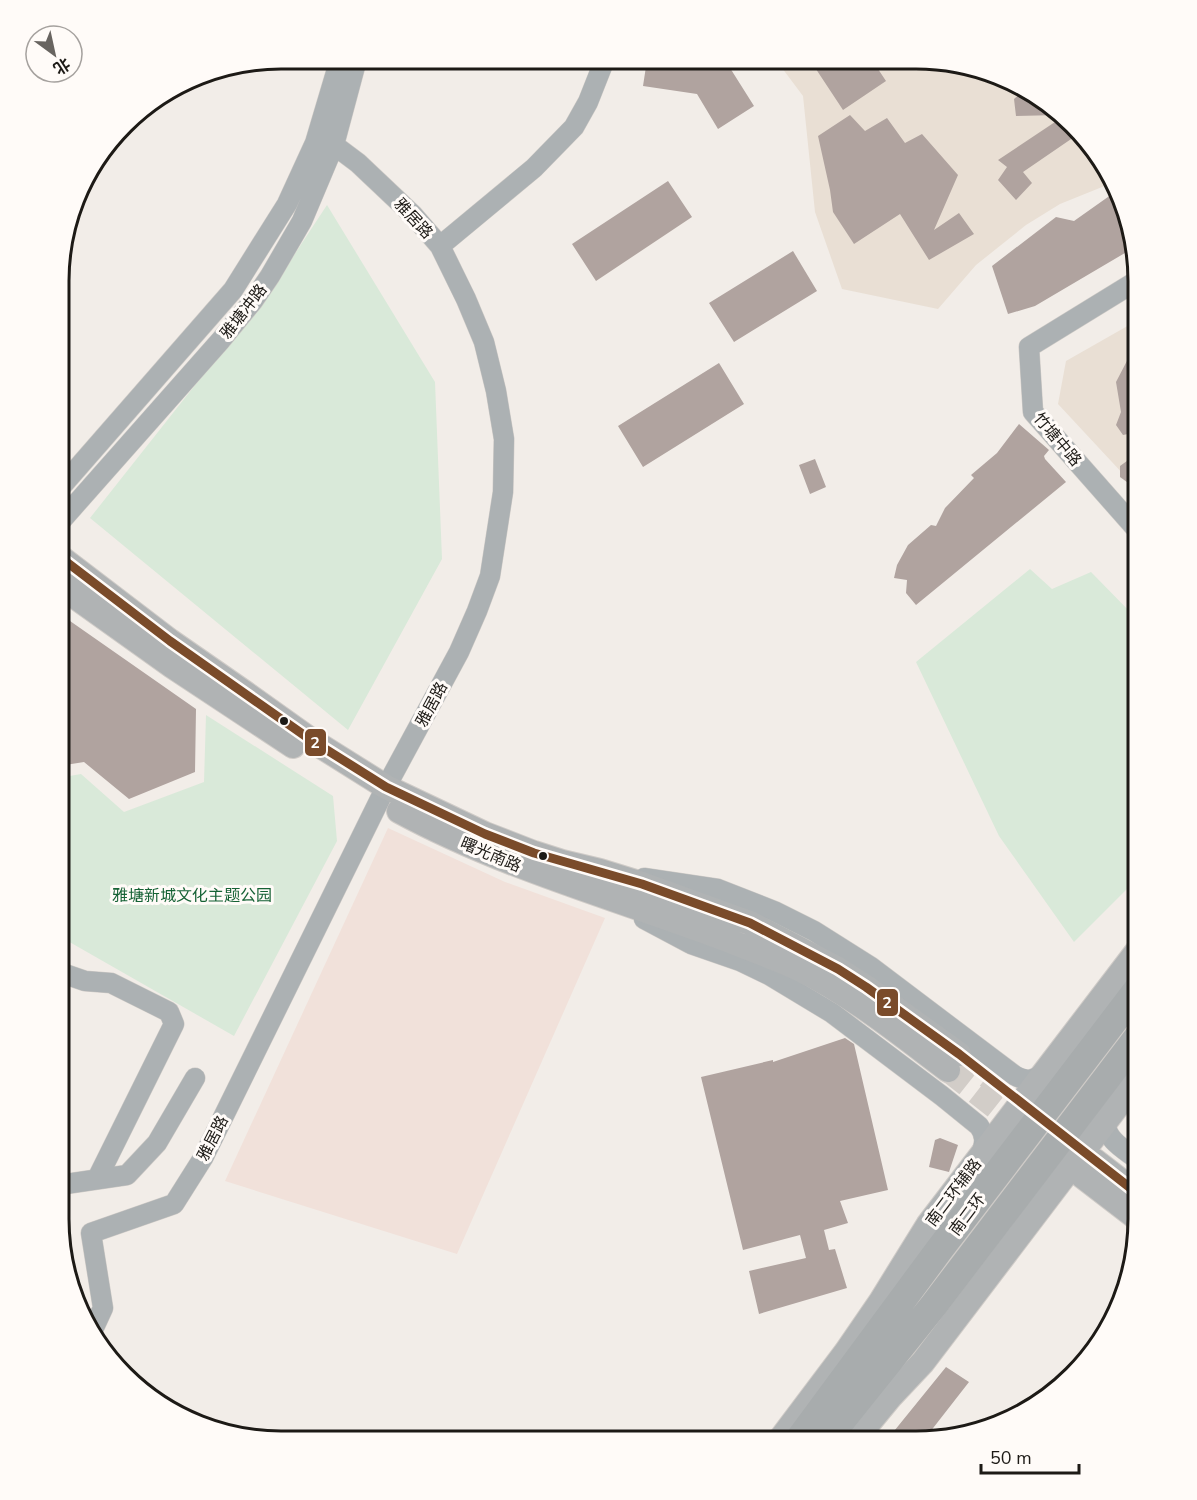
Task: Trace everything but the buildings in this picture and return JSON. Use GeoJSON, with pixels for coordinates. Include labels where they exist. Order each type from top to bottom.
{"type":"FeatureCollection","features":[{"type":"Feature","properties":{"kind":"highway","name":"南二环"},"geometry":{"type":"LineString","coordinates":[[805,1431],[946,1241],[1128,1002]]}},
{"type":"Feature","properties":{"kind":"highway","name":"南二环"},"geometry":{"type":"LineString","coordinates":[[833,1431],[934,1305],[1128,1050]]}},
{"type":"Feature","properties":{"kind":"main road","name":"曙光南路"},"geometry":{"type":"LineString","coordinates":[[69,564],[170,641],[311,740],[383,794],[405,814],[471,846],[523,867],[595,881],[694,928],[798,969],[953,1062]]}},
{"type":"Feature","properties":{"kind":"main road","name":"曙光南路"},"geometry":{"type":"LineString","coordinates":[[69,592],[172,666],[294,747],[383,794]]}},
{"type":"Feature","properties":{"kind":"main road","name":"南二环辅路"},"geometry":{"type":"LineString","coordinates":[[787,1431],[881,1301],[928,1224],[1128,963]]}},
{"type":"Feature","properties":{"kind":"main road"},"geometry":{"type":"LineString","coordinates":[[862,1431],[923,1362],[1107,1130],[1128,1095]]}},
{"type":"Feature","properties":{"kind":"main road"},"geometry":{"type":"LineString","coordinates":[[1128,1189],[1088,1168],[1128,1209]]}},
{"type":"Feature","properties":{"kind":"street","name":"雅塘冲路"},"geometry":{"type":"LineString","coordinates":[[69,478],[233,290],[324,144],[338,69]]}},
{"type":"Feature","properties":{"kind":"street","name":"雅塘冲路"},"geometry":{"type":"LineString","coordinates":[[69,512],[221,340],[270,276],[302,221],[324,144],[353,69]]}},
{"type":"Feature","properties":{"kind":"street"},"geometry":{"type":"LineString","coordinates":[[440,246],[534,168],[574,127],[588,102],[601,69]]}},
{"type":"Feature","properties":{"kind":"street","name":"雅居路"},"geometry":{"type":"LineString","coordinates":[[96,1324],[103,1308],[91,1233],[174,1204],[203,1158],[383,794],[459,652],[490,576],[503,492],[504,439],[496,391],[484,342],[440,246],[406,208],[358,163],[324,144]]}},
{"type":"Feature","properties":{"kind":"street","name":"竹塘中路"},"geometry":{"type":"LineString","coordinates":[[1128,286],[1029,346],[1033,412],[1128,520]]}},
{"type":"Feature","properties":{"kind":"street"},"geometry":{"type":"LineString","coordinates":[[595,881],[718,889],[739,896],[824,937],[871,967],[1014,1075],[1034,1080],[1044,1073]]}},
{"type":"Feature","properties":{"kind":"street"},"geometry":{"type":"LineString","coordinates":[[595,881],[691,944],[740,961],[770,975],[832,1013],[979,1126],[985,1138],[981,1154]]}},
{"type":"Feature","properties":{"kind":"street"},"geometry":{"type":"LineString","coordinates":[[69,975],[85,981],[111,983],[169,1012],[174,1024],[97,1179]]}},
{"type":"Feature","properties":{"kind":"street"},"geometry":{"type":"LineString","coordinates":[[69,1183],[126,1175],[157,1143],[195,1078]]}},
{"type":"Feature","properties":{"kind":"street"},"geometry":{"type":"LineString","coordinates":[[1107,1130],[1128,1150]]}},
{"type":"Feature","properties":{"kind":"shaded area"},"geometry":{"type":"Polygon","coordinates":[[[783,69],[930,69],[971,76],[1022,97],[1045,113],[1075,141],[1105,186],[1060,204],[1026,225],[976,265],[938,309],[842,289],[815,212],[803,96],[783,69]]]}},
{"type":"Feature","properties":{"kind":"shaded area"},"geometry":{"type":"Polygon","coordinates":[[[1128,326],[1128,479],[1058,404],[1066,361],[1128,326]]]}},
{"type":"Feature","properties":{"kind":"shaded area"},"geometry":{"type":"Polygon","coordinates":[[[388,828],[505,882],[605,918],[457,1254],[225,1181],[388,828]]]}},
{"type":"Feature","properties":{"kind":"green space"},"geometry":{"type":"Polygon","coordinates":[[[327,205],[435,382],[442,559],[348,730],[90,518],[275,284],[327,205]]]}},
{"type":"Feature","properties":{"kind":"green space"},"geometry":{"type":"Polygon","coordinates":[[[1030,569],[1052,589],[1091,572],[1128,610],[1128,888],[1074,942],[999,836],[916,662],[1030,569]]]}},
{"type":"Feature","properties":{"kind":"green space","name":"雅塘新城文化主题公园"},"geometry":{"type":"Polygon","coordinates":[[[206,715],[333,796],[337,841],[234,1036],[69,942],[69,776],[81,774],[124,812],[204,782],[206,715]]]}},
{"type":"Feature","properties":{"kind":"tunnel"},"geometry":{"type":"LineString","coordinates":[[959,1054],[1078,1148]]}},
{"type":"Feature","properties":{"kind":"tunnel"},"geometry":{"type":"LineString","coordinates":[[948,1070],[1066,1163]]}},
{"type":"Feature","properties":{"kind":"transit line","name":"2"},"geometry":{"type":"LineString","coordinates":[[69,564],[170,641],[311,740],[386,787],[485,834],[534,853],[642,884],[750,923],[838,969],[959,1054],[1128,1186]]}}]}
